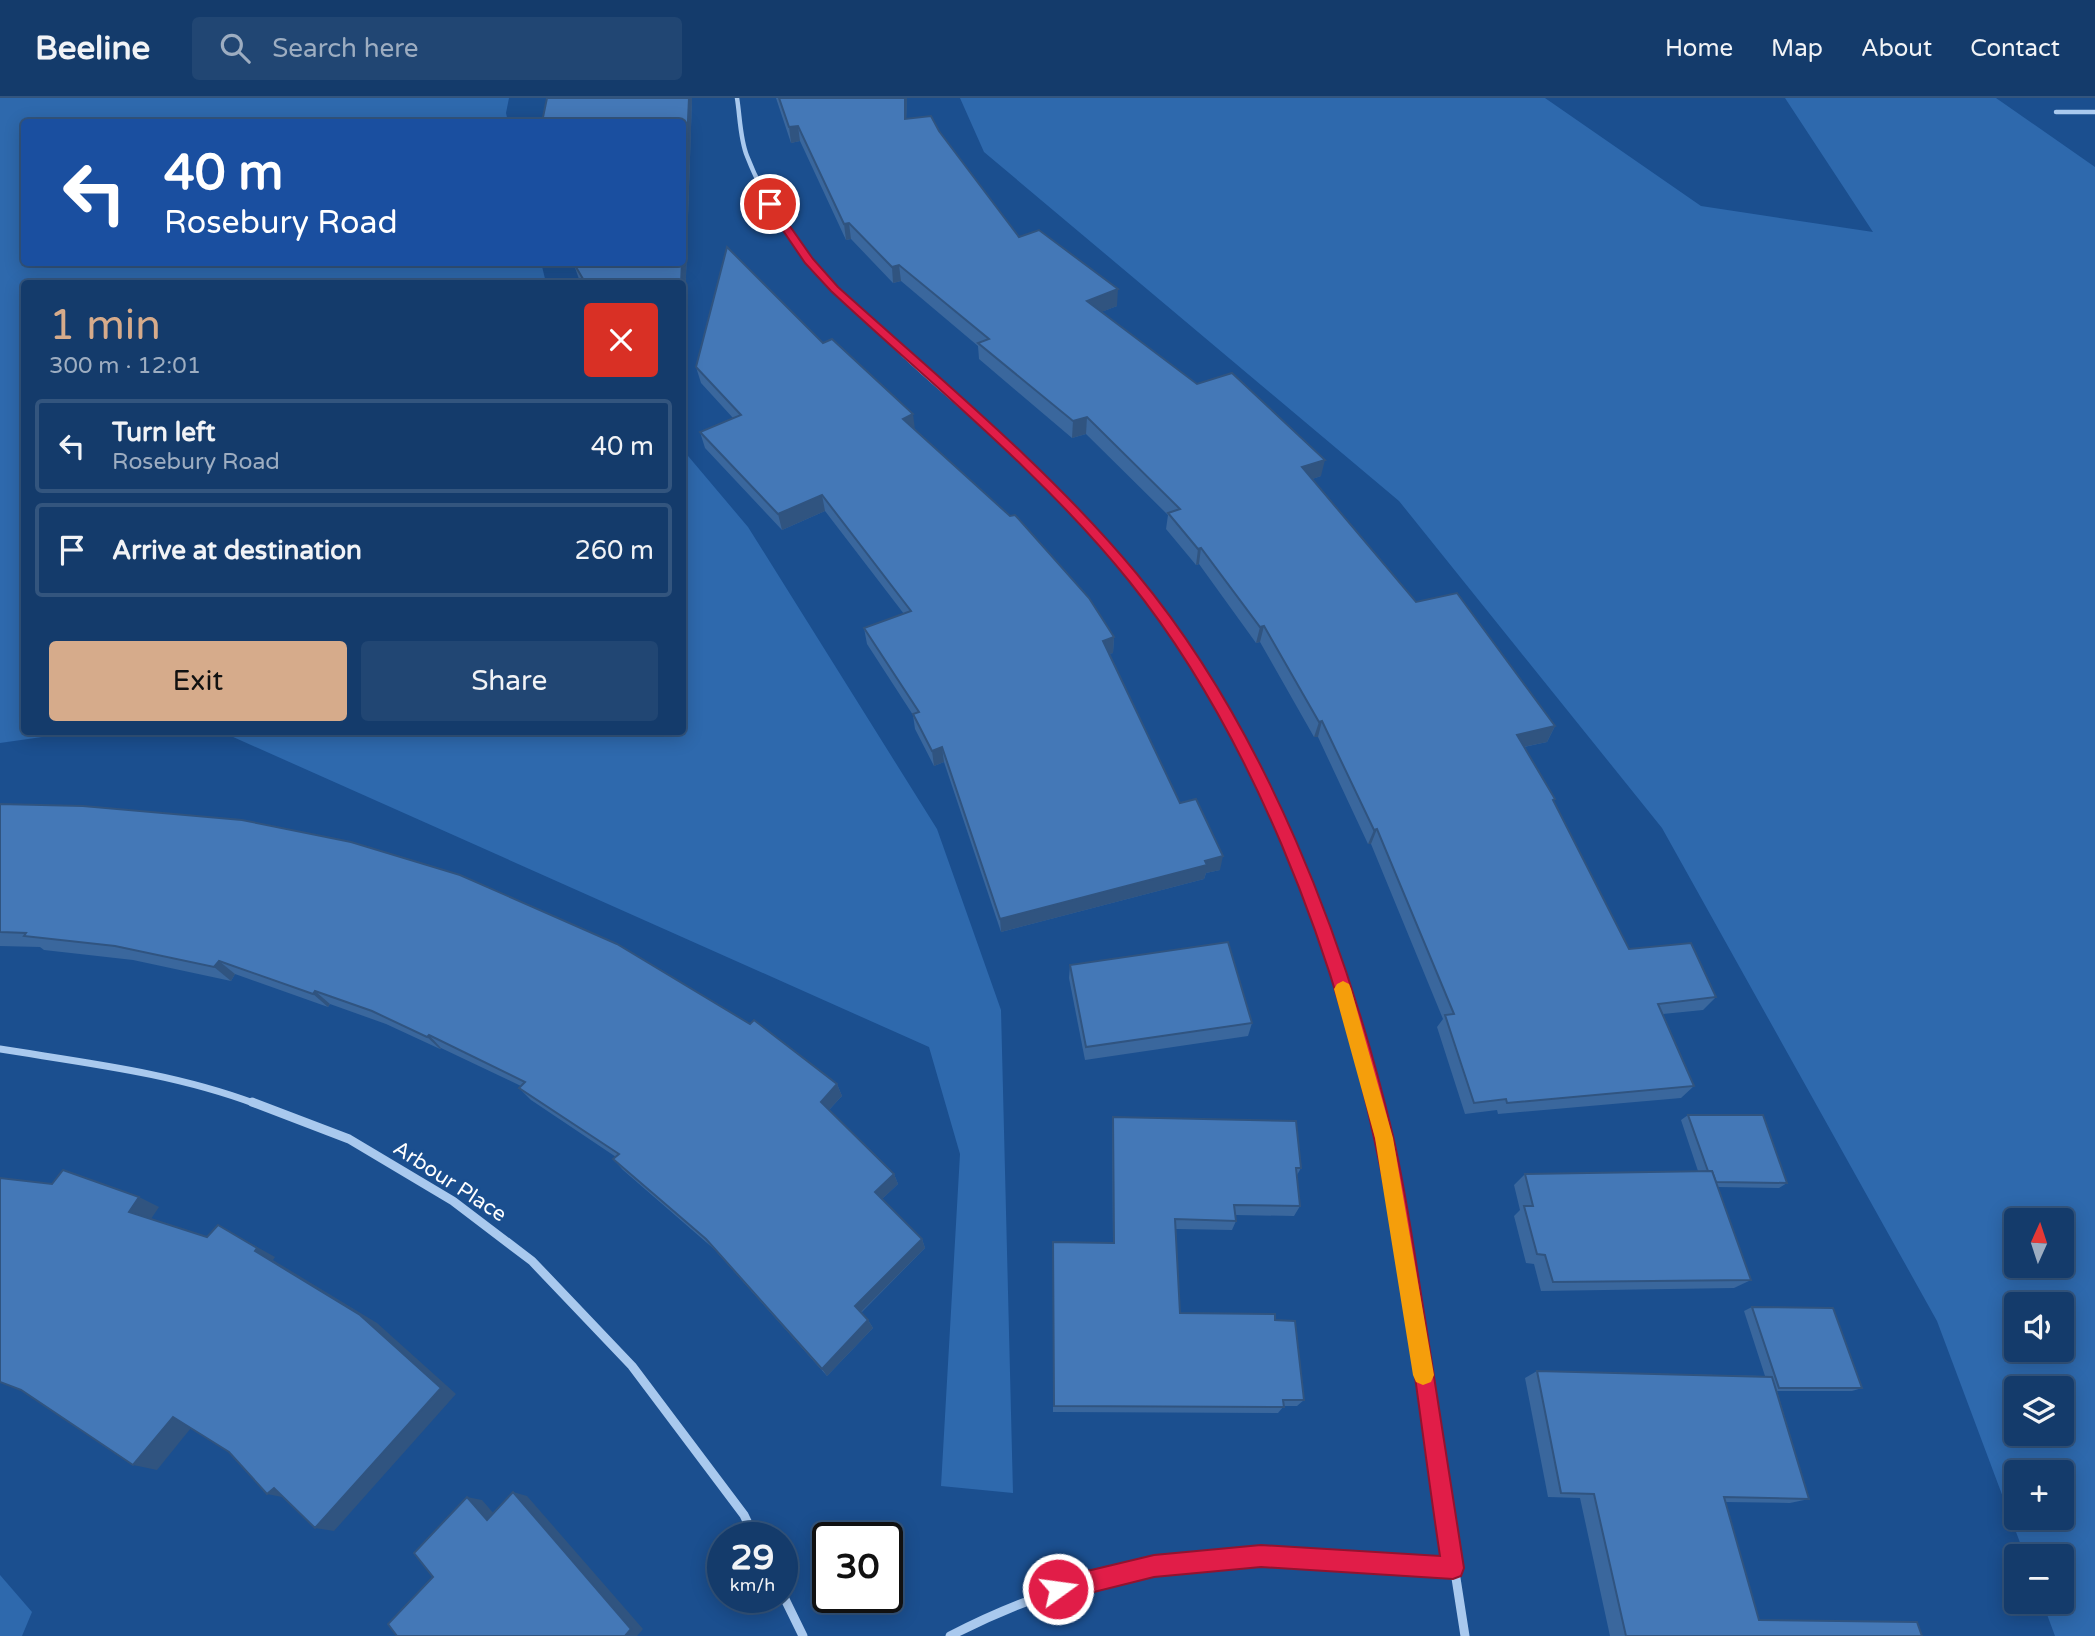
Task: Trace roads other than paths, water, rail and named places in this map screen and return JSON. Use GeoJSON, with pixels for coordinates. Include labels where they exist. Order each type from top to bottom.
{"type":"FeatureCollection","features":[{"type":"Feature","properties":{"kind":"street"},"geometry":{"type":"LineString","coordinates":[[737,98],[744,146],[751,166],[788,233],[809,261],[856,311],[1023,460],[1107,546],[1185,648],[1246,752],[1289,841],[1349,1009],[1384,1138],[1465,1636]]}},
{"type":"Feature","properties":{"kind":"street"},"geometry":{"type":"LineString","coordinates":[[2056,112],[2095,112]]}},
{"type":"Feature","properties":{"kind":"street","name":"Arbour Place"},"geometry":{"type":"LineString","coordinates":[[0,1049],[133,1070],[219,1090],[349,1139],[453,1201],[532,1261],[632,1366],[747,1522]]}},
{"type":"Feature","properties":{"kind":"street"},"geometry":{"type":"LineString","coordinates":[[950,1636],[969,1625],[1058,1589],[1154,1566],[1261,1556],[1453,1568]]}},
{"type":"Feature","properties":{"kind":"street"},"geometry":{"type":"LineString","coordinates":[[792,1613],[803,1636]]}}]}
